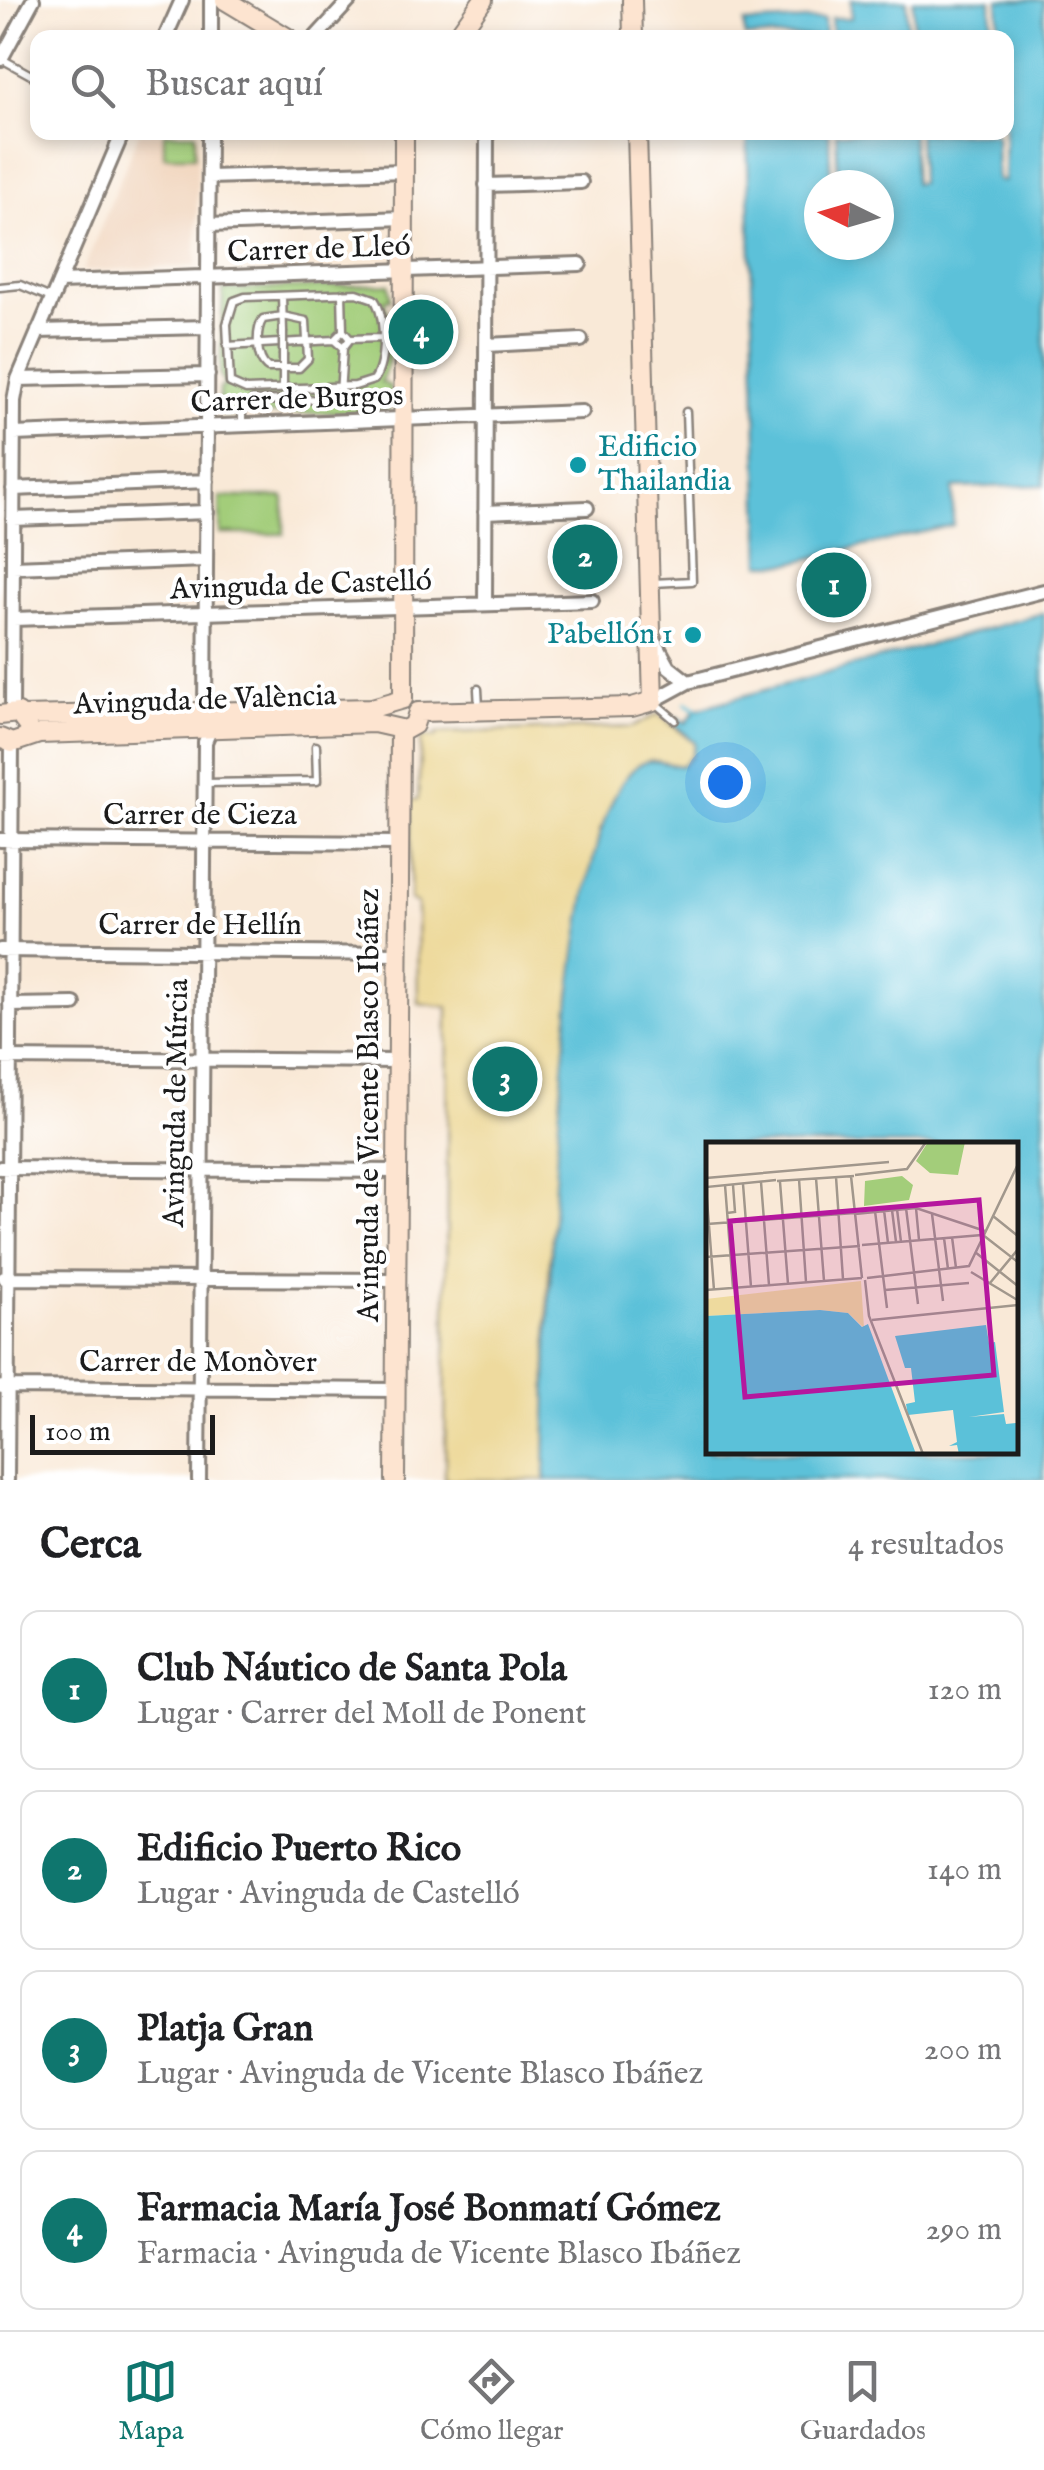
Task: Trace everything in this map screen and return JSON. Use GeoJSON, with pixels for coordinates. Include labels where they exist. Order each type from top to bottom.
{"type":"FeatureCollection","features":[{"type":"Feature","properties":{"kind":"street"},"geometry":{"type":"LineString","coordinates":[[0,58],[34,0]]}},
{"type":"Feature","properties":{"kind":"street"},"geometry":{"type":"LineString","coordinates":[[169,30],[182,0]]}},
{"type":"Feature","properties":{"kind":"street"},"geometry":{"type":"LineString","coordinates":[[211,0],[211,30]]}},
{"type":"Feature","properties":{"kind":"street"},"geometry":{"type":"LineString","coordinates":[[224,0],[275,30]]}},
{"type":"Feature","properties":{"kind":"street"},"geometry":{"type":"LineString","coordinates":[[322,30],[350,0]]}},
{"type":"Feature","properties":{"kind":"street"},"geometry":{"type":"LineString","coordinates":[[462,30],[483,0]]}},
{"type":"Feature","properties":{"kind":"street"},"geometry":{"type":"LineString","coordinates":[[632,0],[633,30]]}},
{"type":"Feature","properties":{"kind":"street"},"geometry":{"type":"LineString","coordinates":[[6,1480],[4,1168],[5,1058],[10,1005],[5,950],[7,739],[28,727],[8,715],[18,379],[121,140]]}},
{"type":"Feature","properties":{"kind":"street","name":"Avinguda de Múrcia"},"geometry":{"type":"LineString","coordinates":[[199,1480],[208,721],[209,140]]}},
{"type":"Feature","properties":{"kind":"street"},"geometry":{"type":"LineString","coordinates":[[395,728],[414,725],[403,705],[405,271],[398,218],[403,140]]}},
{"type":"Feature","properties":{"kind":"street"},"geometry":{"type":"LineString","coordinates":[[478,607],[487,417],[487,140]]}},
{"type":"Feature","properties":{"kind":"street"},"geometry":{"type":"LineString","coordinates":[[636,140],[653,701],[688,682],[1044,591]]}},
{"type":"Feature","properties":{"kind":"street"},"geometry":{"type":"LineString","coordinates":[[209,177],[398,171]]}},
{"type":"Feature","properties":{"kind":"street"},"geometry":{"type":"LineString","coordinates":[[486,185],[580,182]]}},
{"type":"Feature","properties":{"kind":"street"},"geometry":{"type":"LineString","coordinates":[[209,224],[398,218]]}},
{"type":"Feature","properties":{"kind":"street","name":"Carrer de Lleó"},"geometry":{"type":"LineString","coordinates":[[59,282],[208,280],[580,264]]}},
{"type":"Feature","properties":{"kind":"street"},"geometry":{"type":"LineString","coordinates":[[38,331],[208,327]]}},
{"type":"Feature","properties":{"kind":"street"},"geometry":{"type":"LineString","coordinates":[[487,345],[581,340]]}},
{"type":"Feature","properties":{"kind":"street"},"geometry":{"type":"LineString","coordinates":[[18,379],[208,375]]}},
{"type":"Feature","properties":{"kind":"street","name":"Carrer de Burgos"},"geometry":{"type":"LineString","coordinates":[[14,434],[404,422],[582,412]]}},
{"type":"Feature","properties":{"kind":"street"},"geometry":{"type":"LineString","coordinates":[[13,489],[207,481]]}},
{"type":"Feature","properties":{"kind":"street"},"geometry":{"type":"LineString","coordinates":[[485,512],[587,508]]}},
{"type":"Feature","properties":{"kind":"street"},"geometry":{"type":"LineString","coordinates":[[13,519],[207,512]]}},
{"type":"Feature","properties":{"kind":"street"},"geometry":{"type":"LineString","coordinates":[[13,567],[206,560]]}},
{"type":"Feature","properties":{"kind":"street","name":"Avinguda de Castelló"},"geometry":{"type":"LineString","coordinates":[[12,619],[592,601]]}},
{"type":"Feature","properties":{"kind":"street"},"geometry":{"type":"LineString","coordinates":[[654,638],[669,667],[688,682]]}},
{"type":"Feature","properties":{"kind":"street","name":"Avinguda de València"},"geometry":{"type":"LineString","coordinates":[[7,739],[403,705],[479,710],[632,707],[653,701]]}},
{"type":"Feature","properties":{"kind":"street","name":"Avinguda de Vicente Blasco Ibáñez"},"geometry":{"type":"LineString","coordinates":[[395,1480],[400,842],[395,728],[386,716],[403,705]]}},
{"type":"Feature","properties":{"kind":"street","name":"Avinguda de València"},"geometry":{"type":"LineString","coordinates":[[8,715],[395,728]]}},
{"type":"Feature","properties":{"kind":"street","name":"Carrer de Cieza"},"geometry":{"type":"LineString","coordinates":[[6,840],[400,842]]}},
{"type":"Feature","properties":{"kind":"street","name":"Carrer de Hellín"},"geometry":{"type":"LineString","coordinates":[[5,950],[399,954]]}},
{"type":"Feature","properties":{"kind":"street"},"geometry":{"type":"LineString","coordinates":[[10,1005],[74,1004]]}},
{"type":"Feature","properties":{"kind":"street"},"geometry":{"type":"LineString","coordinates":[[5,1058],[398,1061]]}},
{"type":"Feature","properties":{"kind":"street"},"geometry":{"type":"LineString","coordinates":[[4,1168],[397,1171]]}},
{"type":"Feature","properties":{"kind":"street"},"geometry":{"type":"LineString","coordinates":[[4,1278],[396,1280]]}},
{"type":"Feature","properties":{"kind":"street","name":"Carrer de Monòver"},"geometry":{"type":"LineString","coordinates":[[4,1387],[396,1390]]}},
{"type":"Feature","properties":{"kind":"lane"},"geometry":{"type":"LineString","coordinates":[[0,58],[30,75]]}},
{"type":"Feature","properties":{"kind":"lane"},"geometry":{"type":"LineString","coordinates":[[0,287],[20,285],[52,298]]}},
{"type":"Feature","properties":{"kind":"lane"},"geometry":{"type":"LineString","coordinates":[[342,293],[343,332],[350,340]]}},
{"type":"Feature","properties":{"kind":"lane"},"geometry":{"type":"LineString","coordinates":[[342,293],[374,298],[382,317],[379,373],[374,380],[343,386],[236,388],[226,375],[228,316],[234,302],[244,296],[282,296],[342,293]]}},
{"type":"Feature","properties":{"kind":"lane"},"geometry":{"type":"LineString","coordinates":[[282,296],[283,388]]}},
{"type":"Feature","properties":{"kind":"lane"},"geometry":{"type":"LineString","coordinates":[[283,316],[306,321],[308,342],[305,364],[283,368],[262,365],[259,344],[263,319],[283,316]]}},
{"type":"Feature","properties":{"kind":"lane"},"geometry":{"type":"LineString","coordinates":[[227,346],[334,340],[343,332]]}},
{"type":"Feature","properties":{"kind":"lane"},"geometry":{"type":"LineString","coordinates":[[242,428],[242,410],[252,401],[326,399],[340,394],[343,348],[350,340],[381,338]]}},
{"type":"Feature","properties":{"kind":"lane"},"geometry":{"type":"LineString","coordinates":[[334,340],[343,348]]}},
{"type":"Feature","properties":{"kind":"lane"},"geometry":{"type":"LineString","coordinates":[[652,582],[692,581],[686,412]]}},
{"type":"Feature","properties":{"kind":"lane"},"geometry":{"type":"LineString","coordinates":[[478,689],[479,710]]}},
{"type":"Feature","properties":{"kind":"lane"},"geometry":{"type":"LineString","coordinates":[[653,701],[675,720]]}},
{"type":"Feature","properties":{"kind":"lane"},"geometry":{"type":"LineString","coordinates":[[205,783],[316,781],[316,746]]}},
{"type":"Feature","properties":{"kind":"shaded area"},"geometry":{"type":"Polygon","coordinates":[[[136,140],[198,140],[196,266],[83,271],[136,140]]]}},
{"type":"Feature","properties":{"kind":"green space"},"geometry":{"type":"Polygon","coordinates":[[[164,140],[195,140],[195,156],[164,156],[164,140]]]}},
{"type":"Feature","properties":{"kind":"green space"},"geometry":{"type":"Polygon","coordinates":[[[389,284],[391,299],[384,301],[390,352],[381,382],[390,386],[389,411],[254,415],[254,409],[238,409],[237,415],[224,416],[219,412],[220,388],[225,386],[220,375],[223,290],[389,284]]]}},
{"type":"Feature","properties":{"kind":"green space"},"geometry":{"type":"Polygon","coordinates":[[[220,497],[284,497],[284,534],[220,534],[220,497]]]}},
{"type":"Feature","properties":{"kind":"sand"},"geometry":{"type":"Polygon","coordinates":[[[658,714],[695,743],[692,756],[681,766],[650,760],[600,830],[570,994],[548,1287],[545,1480],[445,1480],[448,1007],[418,1003],[417,904],[410,900],[411,800],[418,799],[421,737],[436,737],[437,733],[633,727],[658,714]]]}},
{"type":"Feature","properties":{"kind":"water"},"geometry":{"type":"Polygon","coordinates":[[[851,0],[906,0],[908,30],[832,30],[831,18],[851,18],[851,0]]]}},
{"type":"Feature","properties":{"kind":"water"},"geometry":{"type":"Polygon","coordinates":[[[913,0],[991,0],[992,30],[914,30],[913,0]]]}},
{"type":"Feature","properties":{"kind":"water"},"geometry":{"type":"Polygon","coordinates":[[[998,0],[1044,0],[1044,485],[953,488],[953,525],[787,564],[761,564],[747,140],[829,140],[830,170],[804,170],[804,260],[894,260],[894,170],[837,170],[836,140],[912,140],[914,184],[920,183],[918,140],[996,140],[997,180],[1004,181],[1005,140],[1014,140],[1014,30],[999,30],[998,0]]]}},
{"type":"Feature","properties":{"kind":"water"},"geometry":{"type":"Polygon","coordinates":[[[824,19],[825,30],[744,30],[744,23],[824,19]]]}},
{"type":"Feature","properties":{"kind":"water"},"geometry":{"type":"Polygon","coordinates":[[[1044,613],[1044,1480],[545,1480],[548,1328],[560,1102],[587,886],[609,809],[637,766],[653,761],[681,766],[692,756],[695,743],[674,723],[677,717],[686,723],[696,709],[1044,613]]]}},
{"type":"Feature","properties":{"kind":"waterway"},"geometry":{"type":"LineString","coordinates":[[686,703],[696,709]]}},
{"type":"Feature","properties":{"kind":"place","name":"Farmacia María José Bonmatí Gómez"},"geometry":{"type":"Point","coordinates":[421,332]}},
{"type":"Feature","properties":{"kind":"place","name":"Edificio Thailandia"},"geometry":{"type":"Point","coordinates":[578,465]}},
{"type":"Feature","properties":{"kind":"place","name":"Edificio Puerto Rico"},"geometry":{"type":"Point","coordinates":[585,557]}},
{"type":"Feature","properties":{"kind":"place","name":"Club Náutico de Santa Pola"},"geometry":{"type":"Point","coordinates":[834,585]}},
{"type":"Feature","properties":{"kind":"place","name":"Pabellón 1"},"geometry":{"type":"Point","coordinates":[693,635]}},
{"type":"Feature","properties":{"kind":"place","name":"Platja Gran"},"geometry":{"type":"Point","coordinates":[505,1079]}}]}
